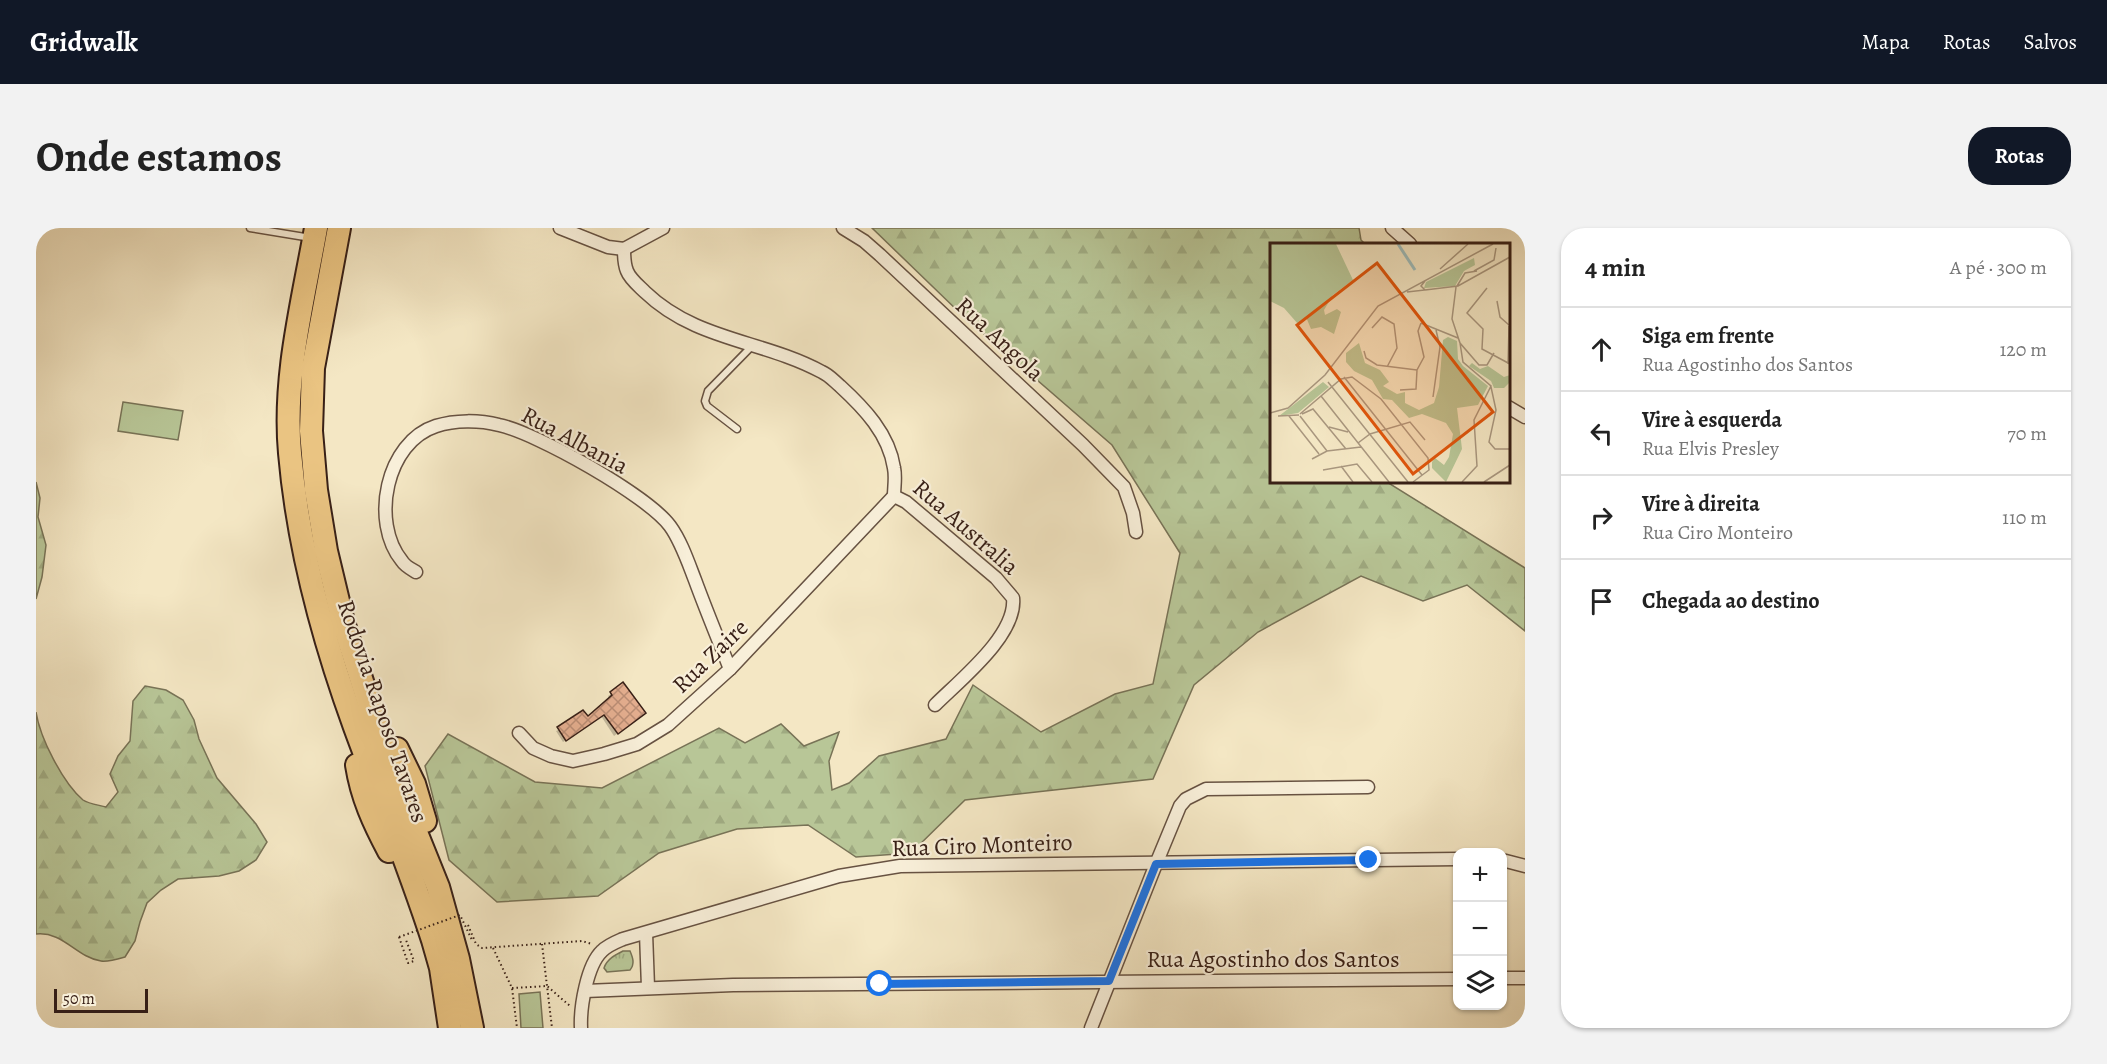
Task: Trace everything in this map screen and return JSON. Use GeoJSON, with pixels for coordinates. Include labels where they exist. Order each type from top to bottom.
{"type":"FeatureCollection","features":[{"type":"Feature","properties":{"kind":"highway","name":"Rodovia Raposo Tavares"},"geometry":{"type":"LineString","coordinates":[[341,228],[330,270],[313,368],[311,431],[316,490],[326,551],[363,719],[441,968],[450,1028]]}},
{"type":"Feature","properties":{"kind":"highway","name":"Rodovia Raposo Tavares"},"geometry":{"type":"LineString","coordinates":[[315,233],[299,314],[292,365],[289,415],[289,452],[306,555],[332,661],[388,763],[438,887],[458,959],[472,1028]]}},
{"type":"Feature","properties":{"kind":"highway"},"geometry":{"type":"LineString","coordinates":[[458,959],[466,976],[479,1028]]}},
{"type":"Feature","properties":{"kind":"street"},"geometry":{"type":"LineString","coordinates":[[560,228],[608,247],[624,249],[663,228]]}},
{"type":"Feature","properties":{"kind":"street","name":"Rua Angola"},"geometry":{"type":"LineString","coordinates":[[843,228],[864,242],[888,263],[1083,445],[1124,487],[1133,513],[1136,532]]}},
{"type":"Feature","properties":{"kind":"street"},"geometry":{"type":"LineString","coordinates":[[1392,228],[1409,243]]}},
{"type":"Feature","properties":{"kind":"street","name":"Rua Australia"},"geometry":{"type":"LineString","coordinates":[[624,249],[625,265],[629,276],[660,306],[702,329],[824,372],[867,412],[882,435],[894,468],[894,496],[906,502],[996,578],[1013,598],[1013,614],[1007,627],[992,647],[935,705]]}},
{"type":"Feature","properties":{"kind":"street"},"geometry":{"type":"LineString","coordinates":[[1510,408],[1525,417]]}},
{"type":"Feature","properties":{"kind":"street","name":"Rua Albania"},"geometry":{"type":"LineString","coordinates":[[416,572],[402,563],[395,551],[385,522],[386,495],[398,458],[413,438],[433,427],[453,422],[499,425],[536,439],[608,478],[660,514],[672,528],[730,669]]}},
{"type":"Feature","properties":{"kind":"street","name":"Rua Zaire"},"geometry":{"type":"LineString","coordinates":[[519,733],[533,748],[551,756],[573,761],[638,744],[668,725],[730,669],[894,496]]}},
{"type":"Feature","properties":{"kind":"street"},"geometry":{"type":"LineString","coordinates":[[1091,1028],[1156,864],[1185,799],[1206,789],[1368,787]]}},
{"type":"Feature","properties":{"kind":"street","name":"Rua Ciro Monteiro"},"geometry":{"type":"LineString","coordinates":[[608,947],[623,939],[839,876],[900,866],[1453,859]]}},
{"type":"Feature","properties":{"kind":"street"},"geometry":{"type":"LineString","coordinates":[[1507,861],[1525,866]]}},
{"type":"Feature","properties":{"kind":"street"},"geometry":{"type":"LineString","coordinates":[[646,933],[648,987]]}},
{"type":"Feature","properties":{"kind":"street"},"geometry":{"type":"LineString","coordinates":[[581,1022],[585,991],[594,962],[608,947]]}},
{"type":"Feature","properties":{"kind":"street"},"geometry":{"type":"LineString","coordinates":[[1507,978],[1525,978]]}},
{"type":"Feature","properties":{"kind":"street","name":"Rua Agostinho dos Santos"},"geometry":{"type":"LineString","coordinates":[[585,991],[648,987],[1453,979]]}},
{"type":"Feature","properties":{"kind":"lane"},"geometry":{"type":"LineString","coordinates":[[250,228],[315,233]]}},
{"type":"Feature","properties":{"kind":"lane"},"geometry":{"type":"LineString","coordinates":[[737,429],[706,406],[705,396],[752,346]]}},
{"type":"Feature","properties":{"kind":"path"},"geometry":{"type":"LineString","coordinates":[[406,940],[414,961],[408,963],[399,938],[460,915],[472,940]]}},
{"type":"Feature","properties":{"kind":"path"},"geometry":{"type":"LineString","coordinates":[[476,944],[482,948],[493,948],[582,941],[608,947]]}},
{"type":"Feature","properties":{"kind":"path"},"geometry":{"type":"LineString","coordinates":[[542,944],[552,1028]]}},
{"type":"Feature","properties":{"kind":"path"},"geometry":{"type":"LineString","coordinates":[[493,948],[512,988],[517,1028]]}},
{"type":"Feature","properties":{"kind":"path"},"geometry":{"type":"LineString","coordinates":[[512,988],[547,986],[581,1022]]}},
{"type":"Feature","properties":{"kind":"green space"},"geometry":{"type":"Polygon","coordinates":[[[872,228],[1359,228],[1361,240],[1364,243],[1270,243],[1270,483],[1389,483],[1525,568],[1525,631],[1467,585],[1423,601],[1361,576],[1258,632],[1194,685],[1153,779],[965,800],[911,853],[856,857],[808,825],[737,829],[659,853],[598,896],[497,902],[449,860],[425,766],[448,734],[535,782],[602,788],[719,728],[745,743],[781,724],[804,746],[839,732],[829,761],[832,790],[849,783],[879,756],[946,739],[973,685],[1041,732],[1115,694],[1153,684],[1180,553],[1112,445],[961,314],[872,228]]]}},
{"type":"Feature","properties":{"kind":"green space"},"geometry":{"type":"Polygon","coordinates":[[[123,402],[183,411],[178,440],[118,431],[123,402]]]}},
{"type":"Feature","properties":{"kind":"green space"},"geometry":{"type":"Polygon","coordinates":[[[36,482],[40,498],[38,517],[46,545],[42,577],[36,599],[36,482]]]}},
{"type":"Feature","properties":{"kind":"green space"},"geometry":{"type":"Polygon","coordinates":[[[145,686],[166,690],[183,700],[194,720],[199,739],[217,778],[256,824],[267,842],[256,860],[239,871],[219,876],[178,879],[161,890],[147,903],[135,941],[125,957],[101,961],[84,955],[54,936],[36,934],[36,712],[47,747],[68,783],[83,800],[106,807],[118,792],[110,774],[118,756],[130,741],[133,701],[145,686]]]}},
{"type":"Feature","properties":{"kind":"green space"},"geometry":{"type":"Polygon","coordinates":[[[623,951],[630,951],[633,959],[632,968],[607,972],[604,968],[607,962],[623,951]]]}},
{"type":"Feature","properties":{"kind":"green space"},"geometry":{"type":"Polygon","coordinates":[[[540,992],[543,1028],[521,1028],[519,994],[540,992]]]}},
{"type":"Feature","properties":{"kind":"building"},"geometry":{"type":"Polygon","coordinates":[[[623,682],[646,713],[618,734],[604,715],[566,741],[557,727],[583,710],[588,716],[612,695],[610,692],[623,682]]]}},
{"type":"Feature","properties":{"kind":"route"},"geometry":{"type":"LineString","coordinates":[[880,984],[1109,981],[1156,864],[1369,860]]}}]}
